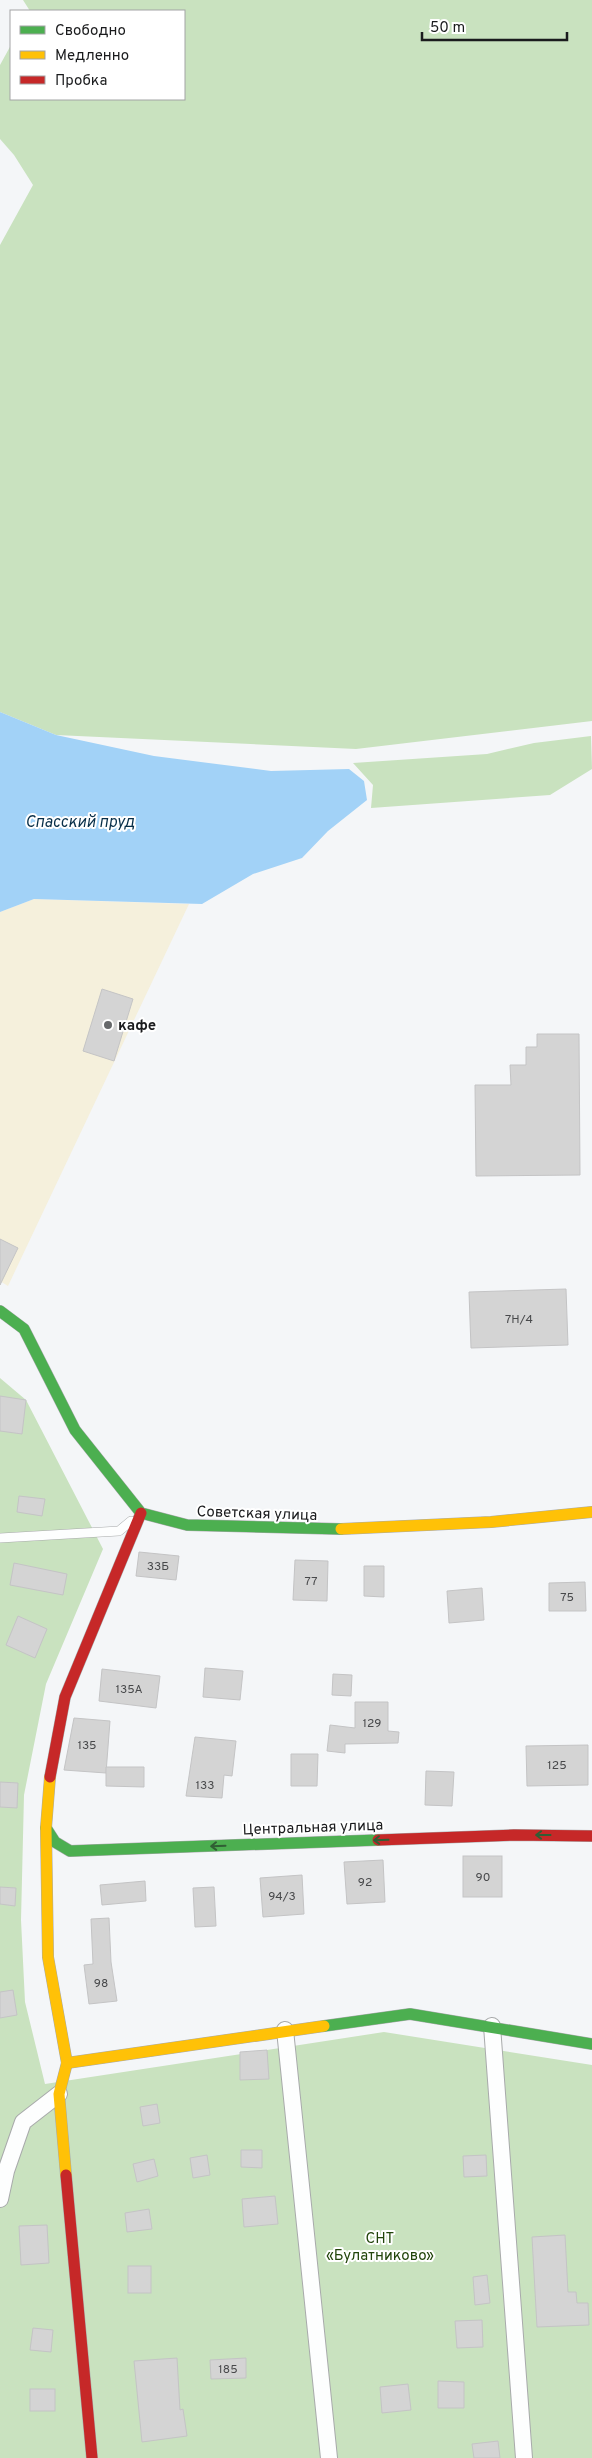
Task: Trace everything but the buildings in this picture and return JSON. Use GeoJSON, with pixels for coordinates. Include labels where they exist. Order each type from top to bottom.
{"type":"FeatureCollection","features":[{"type":"Feature","properties":{"kind":"street"},"geometry":{"type":"LineString","coordinates":[[0,1311],[24,1329],[75,1430],[142,1513],[65,1697],[51,1768],[46,1828],[48,1957],[56,2011],[67,2063],[59,2094],[92,2458]]}},
{"type":"Feature","properties":{"kind":"street","name":"Советская улица"},"geometry":{"type":"LineString","coordinates":[[142,1513],[187,1525],[324,1530],[491,1522],[592,1512]]}},
{"type":"Feature","properties":{"kind":"street","name":"Центральная улица"},"geometry":{"type":"LineString","coordinates":[[46,1828],[55,1842],[70,1851],[514,1835],[592,1836]]}},
{"type":"Feature","properties":{"kind":"street"},"geometry":{"type":"LineString","coordinates":[[67,2063],[285,2030],[410,2014],[492,2026],[570,2042],[592,2044]]}},
{"type":"Feature","properties":{"kind":"street"},"geometry":{"type":"LineString","coordinates":[[492,2026],[524,2458]]}},
{"type":"Feature","properties":{"kind":"street"},"geometry":{"type":"LineString","coordinates":[[285,2030],[329,2458]]}},
{"type":"Feature","properties":{"kind":"street"},"geometry":{"type":"LineString","coordinates":[[0,2199],[6,2171],[22,2122],[59,2094]]}},
{"type":"Feature","properties":{"kind":"lane"},"geometry":{"type":"LineString","coordinates":[[0,1538],[119,1530],[142,1513]]}},
{"type":"Feature","properties":{"kind":"green space"},"geometry":{"type":"Polygon","coordinates":[[[23,0],[592,0],[592,721],[356,749],[56,735],[0,712],[0,245],[33,185],[14,155],[0,139],[0,65],[10,47],[10,100],[185,100],[185,10],[29,10],[23,0]]]}},
{"type":"Feature","properties":{"kind":"green space"},"geometry":{"type":"Polygon","coordinates":[[[591,736],[592,769],[550,795],[371,808],[373,785],[353,763],[487,754],[534,743],[591,736]]]}},
{"type":"Feature","properties":{"kind":"green space","name":"СНТ «Булатниково»"},"geometry":{"type":"Polygon","coordinates":[[[0,1378],[26,1400],[103,1549],[46,1684],[24,1795],[21,1920],[25,2002],[45,2084],[384,2032],[592,2065],[592,2458],[0,2458],[0,1378]]]}},
{"type":"Feature","properties":{"kind":"sand"},"geometry":{"type":"Polygon","coordinates":[[[34,899],[189,904],[8,1286],[0,1281],[0,912],[34,899]]]}},
{"type":"Feature","properties":{"kind":"water","name":"Спасский пруд"},"geometry":{"type":"Polygon","coordinates":[[[0,712],[56,735],[154,756],[271,771],[349,769],[364,781],[367,800],[328,831],[302,858],[253,874],[202,904],[34,899],[0,912],[0,712]]]}},
{"type":"Feature","properties":{"kind":"traffic: fast"},"geometry":{"type":"LineString","coordinates":[[0,1311],[24,1329],[75,1430],[141,1513],[187,1525],[341,1529]]}},
{"type":"Feature","properties":{"kind":"traffic: fast"},"geometry":{"type":"LineString","coordinates":[[46,1828],[55,1842],[70,1851],[378,1840]]}},
{"type":"Feature","properties":{"kind":"traffic: fast"},"geometry":{"type":"LineString","coordinates":[[324,2026],[410,2014],[592,2044]]}},
{"type":"Feature","properties":{"kind":"traffic: slow"},"geometry":{"type":"LineString","coordinates":[[341,1529],[491,1522],[592,1512]]}},
{"type":"Feature","properties":{"kind":"traffic: slow"},"geometry":{"type":"LineString","coordinates":[[50,1777],[46,1828],[48,1957],[67,2063],[59,2094],[66,2175]]}},
{"type":"Feature","properties":{"kind":"traffic: slow"},"geometry":{"type":"LineString","coordinates":[[67,2063],[324,2026]]}},
{"type":"Feature","properties":{"kind":"traffic: jam"},"geometry":{"type":"LineString","coordinates":[[50,1777],[65,1697],[141,1513]]}},
{"type":"Feature","properties":{"kind":"traffic: jam"},"geometry":{"type":"LineString","coordinates":[[378,1840],[514,1835],[592,1836]]}},
{"type":"Feature","properties":{"kind":"traffic: jam"},"geometry":{"type":"LineString","coordinates":[[66,2175],[92,2458]]}},
{"type":"Feature","properties":{"kind":"place","name":"кафе"},"geometry":{"type":"Point","coordinates":[108,1025]}}]}
